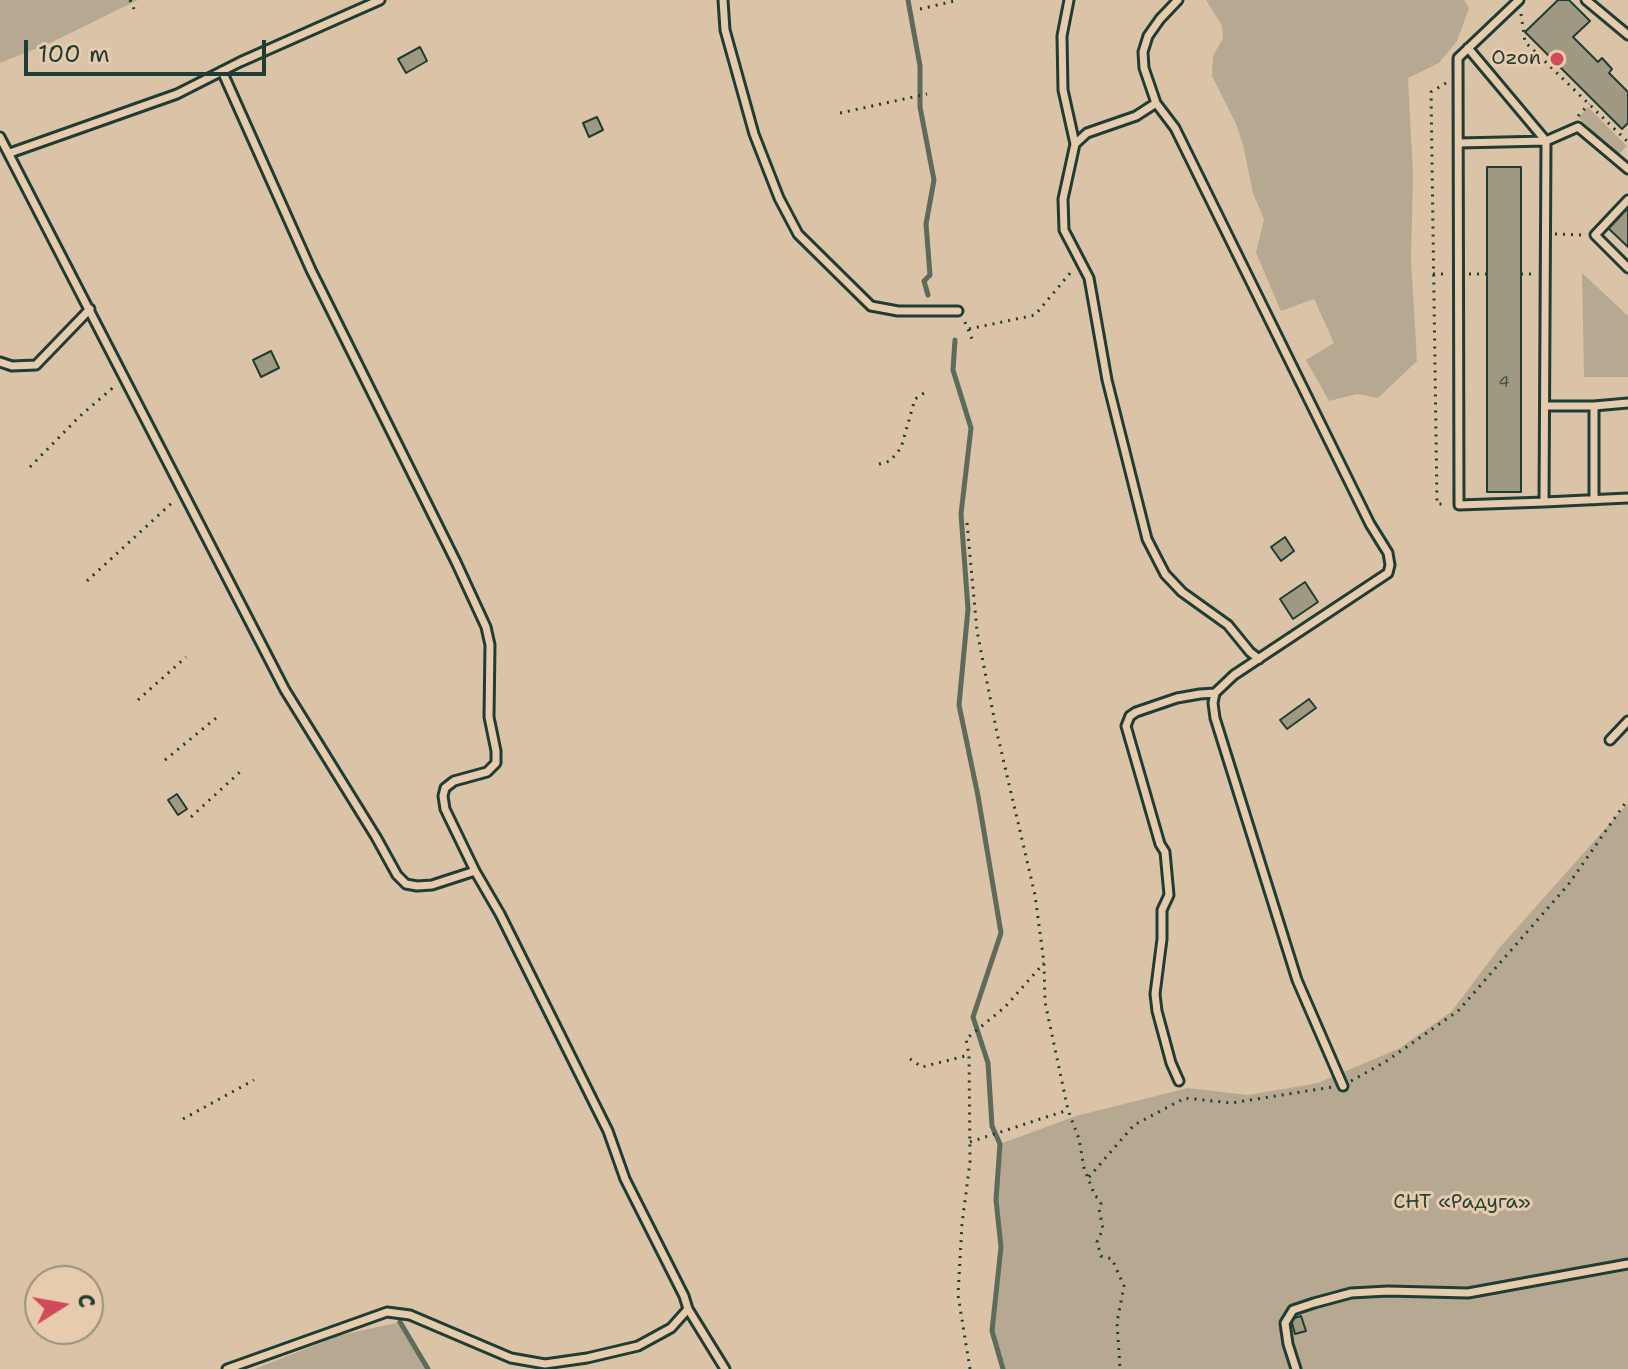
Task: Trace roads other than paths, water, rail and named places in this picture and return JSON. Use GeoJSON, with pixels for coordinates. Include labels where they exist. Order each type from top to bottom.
{"type":"FeatureCollection","features":[{"type":"Feature","properties":{"kind":"lane"},"geometry":{"type":"LineString","coordinates":[[10,153],[177,94],[380,0]]}},
{"type":"Feature","properties":{"kind":"lane"},"geometry":{"type":"LineString","coordinates":[[723,0],[725,30],[754,134],[779,198],[798,234],[871,306],[898,311],[958,311]]}},
{"type":"Feature","properties":{"kind":"lane"},"geometry":{"type":"LineString","coordinates":[[1069,0],[1062,36],[1063,90],[1075,144],[1063,199],[1064,230],[1089,278],[1107,380],[1147,539],[1165,574],[1182,592],[1228,625],[1259,659]]}},
{"type":"Feature","properties":{"kind":"lane"},"geometry":{"type":"LineString","coordinates":[[1178,0],[1148,36],[1143,52],[1144,68],[1156,103],[1175,128],[1370,524],[1388,553],[1390,565],[1388,573],[1234,675],[1215,693],[1213,703],[1215,718],[1297,980],[1343,1086]]}},
{"type":"Feature","properties":{"kind":"lane"},"geometry":{"type":"LineString","coordinates":[[1519,0],[1458,58],[1459,505],[1628,498]]}},
{"type":"Feature","properties":{"kind":"lane"},"geometry":{"type":"LineString","coordinates":[[1586,0],[1628,35]]}},
{"type":"Feature","properties":{"kind":"lane"},"geometry":{"type":"LineString","coordinates":[[1468,48],[1546,141],[1544,502]]}},
{"type":"Feature","properties":{"kind":"lane"},"geometry":{"type":"LineString","coordinates":[[222,71],[311,270],[486,627],[490,645],[489,717],[496,763],[487,772],[454,781],[445,788],[445,809],[608,1131],[625,1179],[688,1309],[725,1369]]}},
{"type":"Feature","properties":{"kind":"lane"},"geometry":{"type":"LineString","coordinates":[[1075,144],[1087,133],[1136,116],[1156,103]]}},
{"type":"Feature","properties":{"kind":"lane"},"geometry":{"type":"LineString","coordinates":[[1459,143],[1546,141],[1578,127],[1628,169]]}},
{"type":"Feature","properties":{"kind":"lane"},"geometry":{"type":"LineString","coordinates":[[0,137],[285,690],[397,875],[406,884],[417,886],[432,885],[475,871]]}},
{"type":"Feature","properties":{"kind":"lane"},"geometry":{"type":"LineString","coordinates":[[1628,200],[1595,235],[1628,268]]}},
{"type":"Feature","properties":{"kind":"lane"},"geometry":{"type":"LineString","coordinates":[[0,362],[12,366],[36,365],[90,309]]}},
{"type":"Feature","properties":{"kind":"lane"},"geometry":{"type":"LineString","coordinates":[[1545,406],[1628,403]]}},
{"type":"Feature","properties":{"kind":"lane"},"geometry":{"type":"LineString","coordinates":[[1594,406],[1594,500]]}},
{"type":"Feature","properties":{"kind":"lane"},"geometry":{"type":"LineString","coordinates":[[1179,1081],[1171,1063],[1155,994],[1162,939],[1162,910],[1169,895],[1165,852],[1160,844],[1126,726],[1130,716],[1136,712],[1177,698],[1215,693]]}},
{"type":"Feature","properties":{"kind":"lane"},"geometry":{"type":"LineString","coordinates":[[1610,740],[1628,721]]}},
{"type":"Feature","properties":{"kind":"lane"},"geometry":{"type":"LineString","coordinates":[[1296,1369],[1285,1323],[1293,1310],[1314,1303],[1351,1293],[1468,1293],[1628,1264]]}},
{"type":"Feature","properties":{"kind":"lane"},"geometry":{"type":"LineString","coordinates":[[227,1369],[387,1312],[410,1315],[511,1358],[545,1364],[638,1346],[671,1328],[688,1309]]}},
{"type":"Feature","properties":{"kind":"waterway"},"geometry":{"type":"LineString","coordinates":[[908,0],[920,66],[920,107],[934,180],[926,224],[930,275],[924,281],[928,295]]}},
{"type":"Feature","properties":{"kind":"waterway"},"geometry":{"type":"LineString","coordinates":[[955,340],[953,370],[971,428],[961,514],[968,609],[959,705],[1001,933],[973,1017],[988,1063],[992,1126],[1000,1144],[996,1200],[1001,1247],[992,1331],[1003,1369]]}},
{"type":"Feature","properties":{"kind":"waterway"},"geometry":{"type":"LineString","coordinates":[[400,1322],[428,1369]]}},
{"type":"Feature","properties":{"kind":"place","name":"Ozon"},"geometry":{"type":"Point","coordinates":[1557,59]}},
{"type":"Feature","properties":{"kind":"park label","name":"СНТ «Радуга»"},"geometry":{"type":"Point","coordinates":[1462,1203]}}]}
